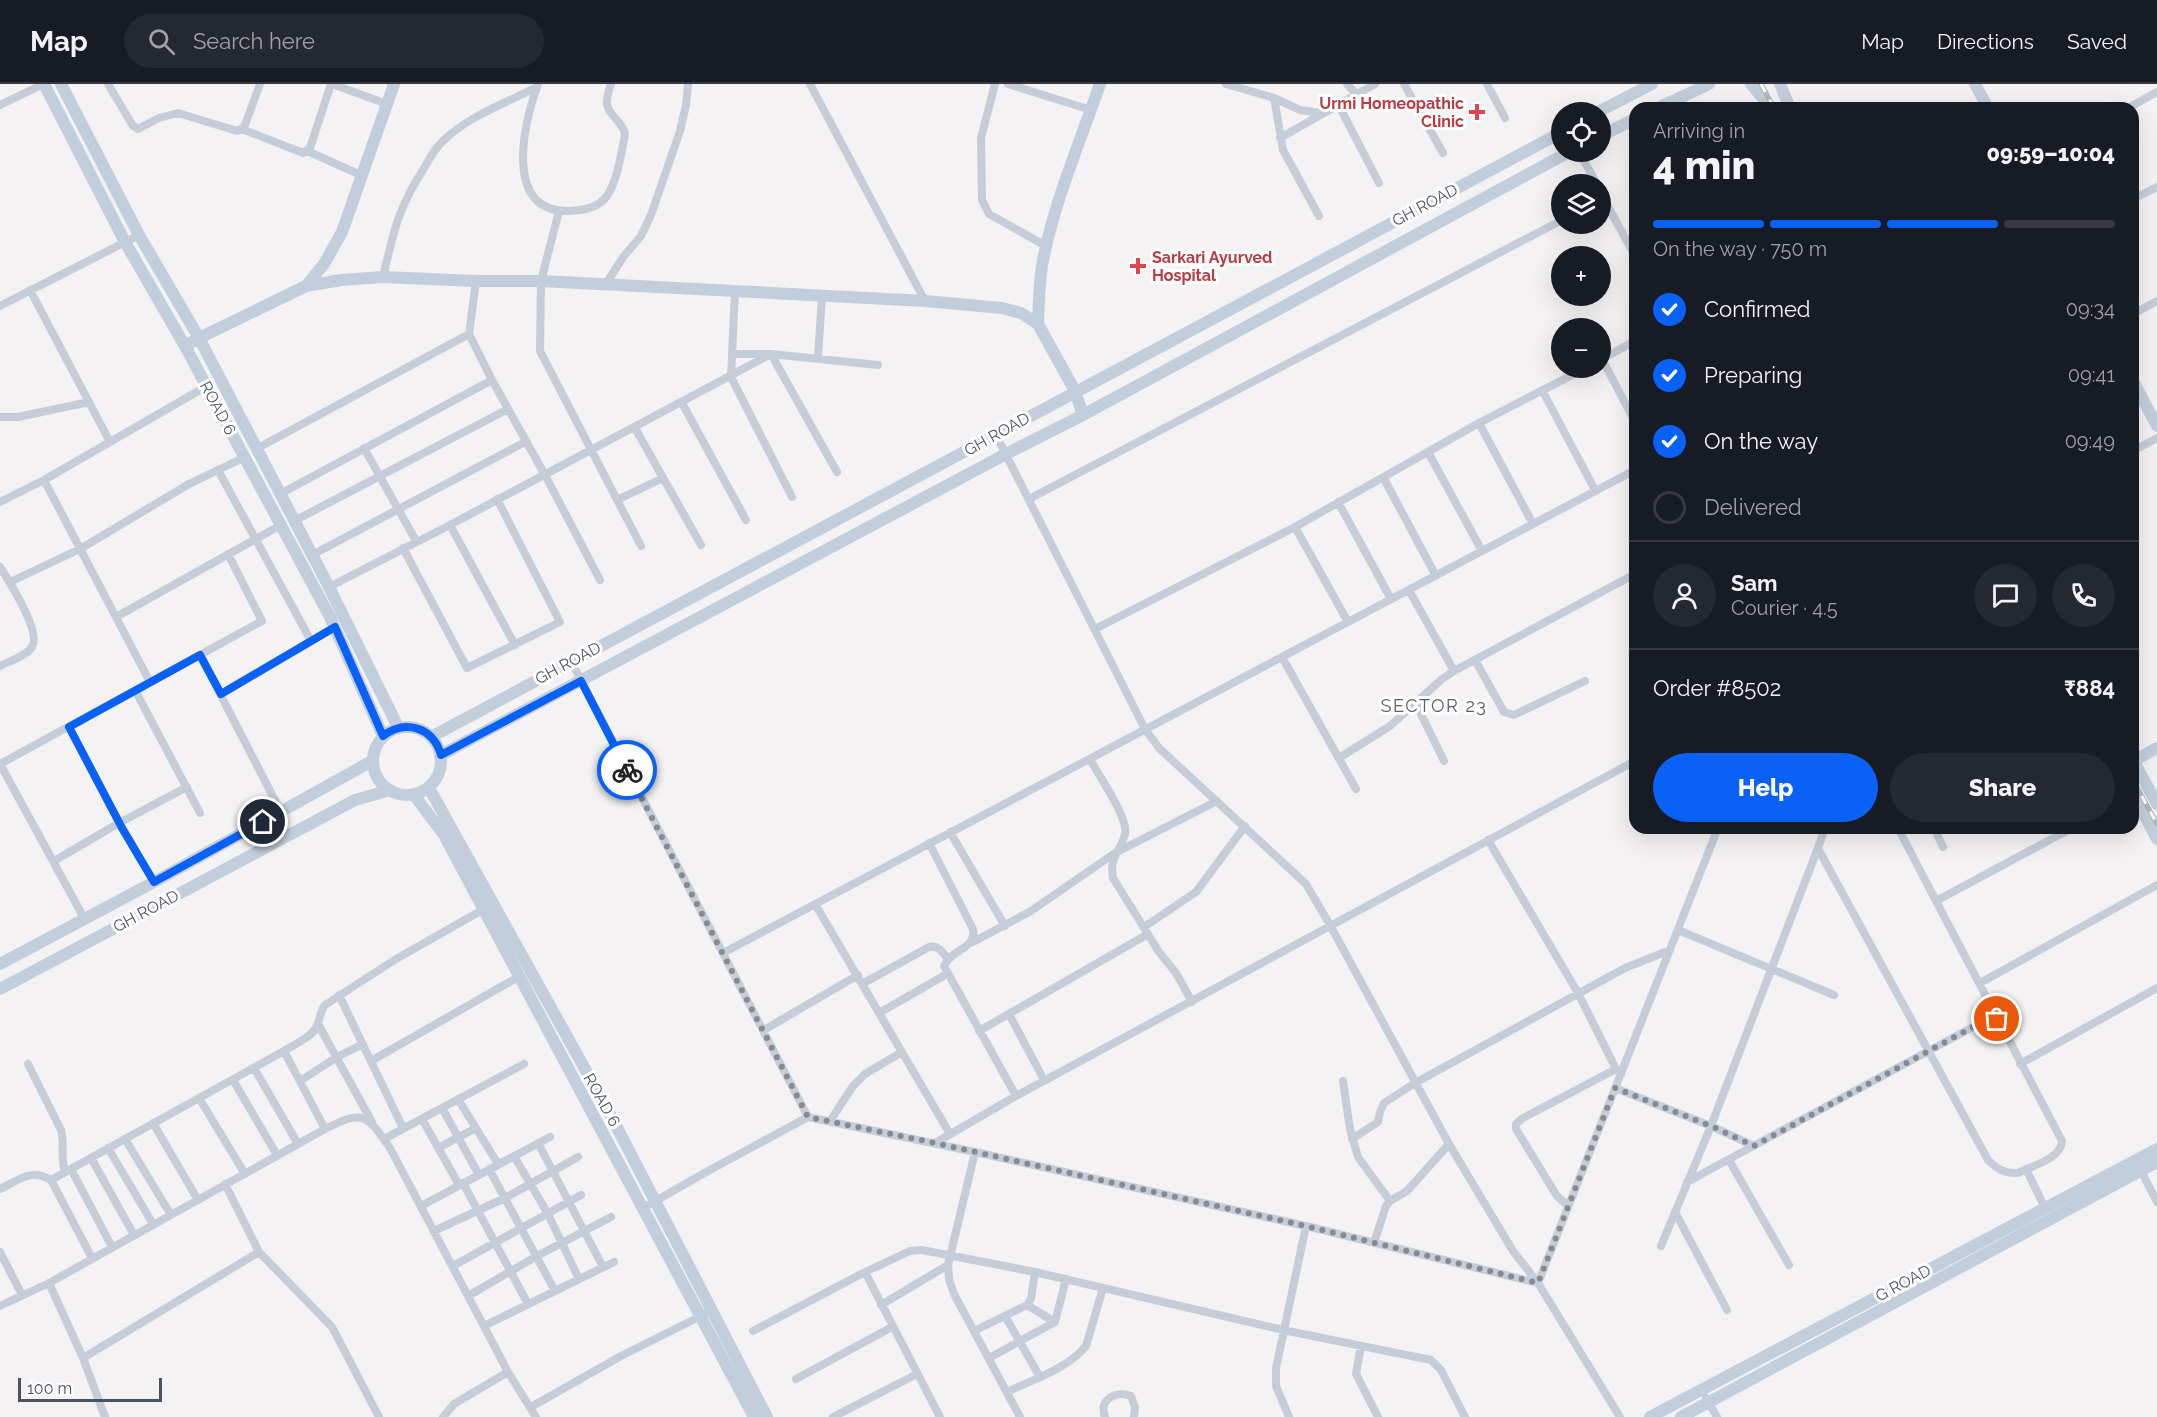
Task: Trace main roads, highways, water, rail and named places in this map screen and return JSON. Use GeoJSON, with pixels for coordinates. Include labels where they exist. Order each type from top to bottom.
{"type":"FeatureCollection","features":[{"type":"Feature","properties":{"kind":"railway"},"geometry":{"type":"LineString","coordinates":[[1761,84],[1771,102]]}},
{"type":"Feature","properties":{"kind":"railway"},"geometry":{"type":"LineString","coordinates":[[2139,791],[2157,824]]}},
{"type":"Feature","properties":{"kind":"place","name":"Urmi Homeopathic Clinic"},"geometry":{"type":"Point","coordinates":[1477,112]}},
{"type":"Feature","properties":{"kind":"place","name":"Sarkari Ayurved Hospital"},"geometry":{"type":"Point","coordinates":[1138,266]}},
{"type":"Feature","properties":{"kind":"district","name":"SECTOR 23"},"geometry":{"type":"Point","coordinates":[1434,705]}}]}
